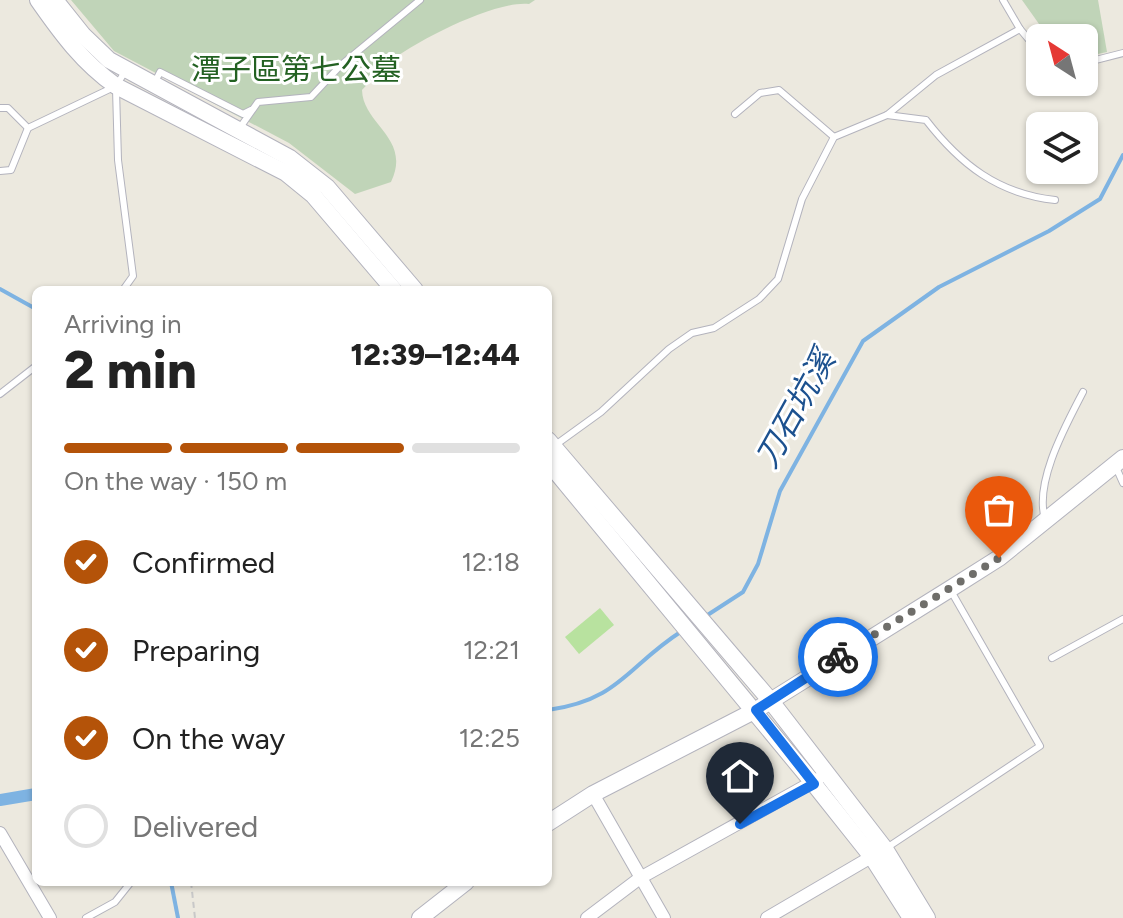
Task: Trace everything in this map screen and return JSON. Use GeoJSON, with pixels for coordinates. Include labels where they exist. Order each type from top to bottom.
{"type":"FeatureCollection","features":[{"type":"Feature","properties":{"kind":"street"},"geometry":{"type":"LineString","coordinates":[[38,0],[65,38],[98,73],[116,86],[286,173],[313,195],[391,286]]}},
{"type":"Feature","properties":{"kind":"street"},"geometry":{"type":"LineString","coordinates":[[55,0],[83,35],[126,70],[290,158],[327,187],[412,286]]}},
{"type":"Feature","properties":{"kind":"street"},"geometry":{"type":"LineString","coordinates":[[552,454],[694,624],[756,710],[820,777]]}},
{"type":"Feature","properties":{"kind":"street"},"geometry":{"type":"LineString","coordinates":[[552,820],[593,794],[756,710],[999,558],[1119,461]]}},
{"type":"Feature","properties":{"kind":"street"},"geometry":{"type":"LineString","coordinates":[[694,624],[770,700],[820,777],[878,853],[913,915]]}},
{"type":"Feature","properties":{"kind":"street"},"geometry":{"type":"LineString","coordinates":[[587,918],[640,878],[820,777]]}},
{"type":"Feature","properties":{"kind":"street"},"geometry":{"type":"LineString","coordinates":[[593,794],[664,918]]}},
{"type":"Feature","properties":{"kind":"street"},"geometry":{"type":"LineString","coordinates":[[0,833],[50,918]]}},
{"type":"Feature","properties":{"kind":"street"},"geometry":{"type":"LineString","coordinates":[[767,918],[878,853]]}},
{"type":"Feature","properties":{"kind":"street"},"geometry":{"type":"LineString","coordinates":[[420,918],[461,886]]}},
{"type":"Feature","properties":{"kind":"lane"},"geometry":{"type":"LineString","coordinates":[[238,130],[258,102],[318,93],[341,65],[420,0]]}},
{"type":"Feature","properties":{"kind":"lane"},"geometry":{"type":"LineString","coordinates":[[1003,0],[1026,36]]}},
{"type":"Feature","properties":{"kind":"lane"},"geometry":{"type":"LineString","coordinates":[[552,448],[601,412],[669,349],[692,333],[714,328],[759,299],[778,279],[802,199],[834,137],[887,115],[936,75],[1020,29]]}},
{"type":"Feature","properties":{"kind":"lane"},"geometry":{"type":"LineString","coordinates":[[1098,59],[1123,53]]}},
{"type":"Feature","properties":{"kind":"lane"},"geometry":{"type":"LineString","coordinates":[[0,171],[11,170],[28,128],[116,86],[126,70]]}},
{"type":"Feature","properties":{"kind":"lane"},"geometry":{"type":"LineString","coordinates":[[153,85],[160,72],[243,114],[251,110]]}},
{"type":"Feature","properties":{"kind":"lane"},"geometry":{"type":"LineString","coordinates":[[116,86],[118,160],[133,276],[126,286]]}},
{"type":"Feature","properties":{"kind":"lane"},"geometry":{"type":"LineString","coordinates":[[735,114],[760,93],[779,90],[834,137]]}},
{"type":"Feature","properties":{"kind":"lane"},"geometry":{"type":"LineString","coordinates":[[0,108],[8,108],[28,128]]}},
{"type":"Feature","properties":{"kind":"lane"},"geometry":{"type":"LineString","coordinates":[[887,115],[926,120],[969,168],[1002,187],[1033,198],[1055,200]]}},
{"type":"Feature","properties":{"kind":"lane"},"geometry":{"type":"LineString","coordinates":[[0,394],[32,369]]}},
{"type":"Feature","properties":{"kind":"lane"},"geometry":{"type":"LineString","coordinates":[[1045,520],[1042,508],[1055,447],[1083,392]]}},
{"type":"Feature","properties":{"kind":"lane"},"geometry":{"type":"LineString","coordinates":[[1119,461],[1123,483]]}},
{"type":"Feature","properties":{"kind":"lane"},"geometry":{"type":"LineString","coordinates":[[878,853],[1040,746],[950,589]]}},
{"type":"Feature","properties":{"kind":"lane"},"geometry":{"type":"LineString","coordinates":[[1052,658],[1123,619]]}},
{"type":"Feature","properties":{"kind":"lane"},"geometry":{"type":"LineString","coordinates":[[86,918],[115,902],[128,886]]}},
{"type":"Feature","properties":{"kind":"path"},"geometry":{"type":"LineString","coordinates":[[191,886],[195,918]]}},
{"type":"Feature","properties":{"kind":"green space","name":"潭子區第七公墓"},"geometry":{"type":"Polygon","coordinates":[[[71,0],[535,0],[529,4],[497,8],[436,34],[388,63],[362,90],[370,113],[391,143],[396,167],[391,182],[355,194],[289,143],[114,51],[71,0]]]}},
{"type":"Feature","properties":{"kind":"green space"},"geometry":{"type":"Polygon","coordinates":[[[1022,0],[1098,0],[1107,52],[1098,54],[1098,24],[1039,24],[1022,0]]]}},
{"type":"Feature","properties":{"kind":"green space"},"geometry":{"type":"Polygon","coordinates":[[[600,608],[614,625],[579,654],[565,637],[600,608]]]}},
{"type":"Feature","properties":{"kind":"waterway","name":"刀石坑溪"},"geometry":{"type":"LineString","coordinates":[[706,616],[743,592],[758,564],[780,491],[863,341],[939,287],[1049,231],[1100,199],[1123,155]]}},
{"type":"Feature","properties":{"kind":"waterway"},"geometry":{"type":"LineString","coordinates":[[0,289],[32,307]]}},
{"type":"Feature","properties":{"kind":"waterway","name":"刀石坑溪"},"geometry":{"type":"LineString","coordinates":[[552,709],[572,705],[608,690],[682,631]]}},
{"type":"Feature","properties":{"kind":"waterway","name":"刀石坑溪"},"geometry":{"type":"LineString","coordinates":[[0,800],[32,795]]}},
{"type":"Feature","properties":{"kind":"waterway"},"geometry":{"type":"LineString","coordinates":[[172,886],[178,918]]}},
{"type":"Feature","properties":{"kind":"way so far"},"geometry":{"type":"LineString","coordinates":[[838,657],[999,558]]}},
{"type":"Feature","properties":{"kind":"route"},"geometry":{"type":"LineString","coordinates":[[740,824],[814,784],[756,710],[838,657]]}}]}
